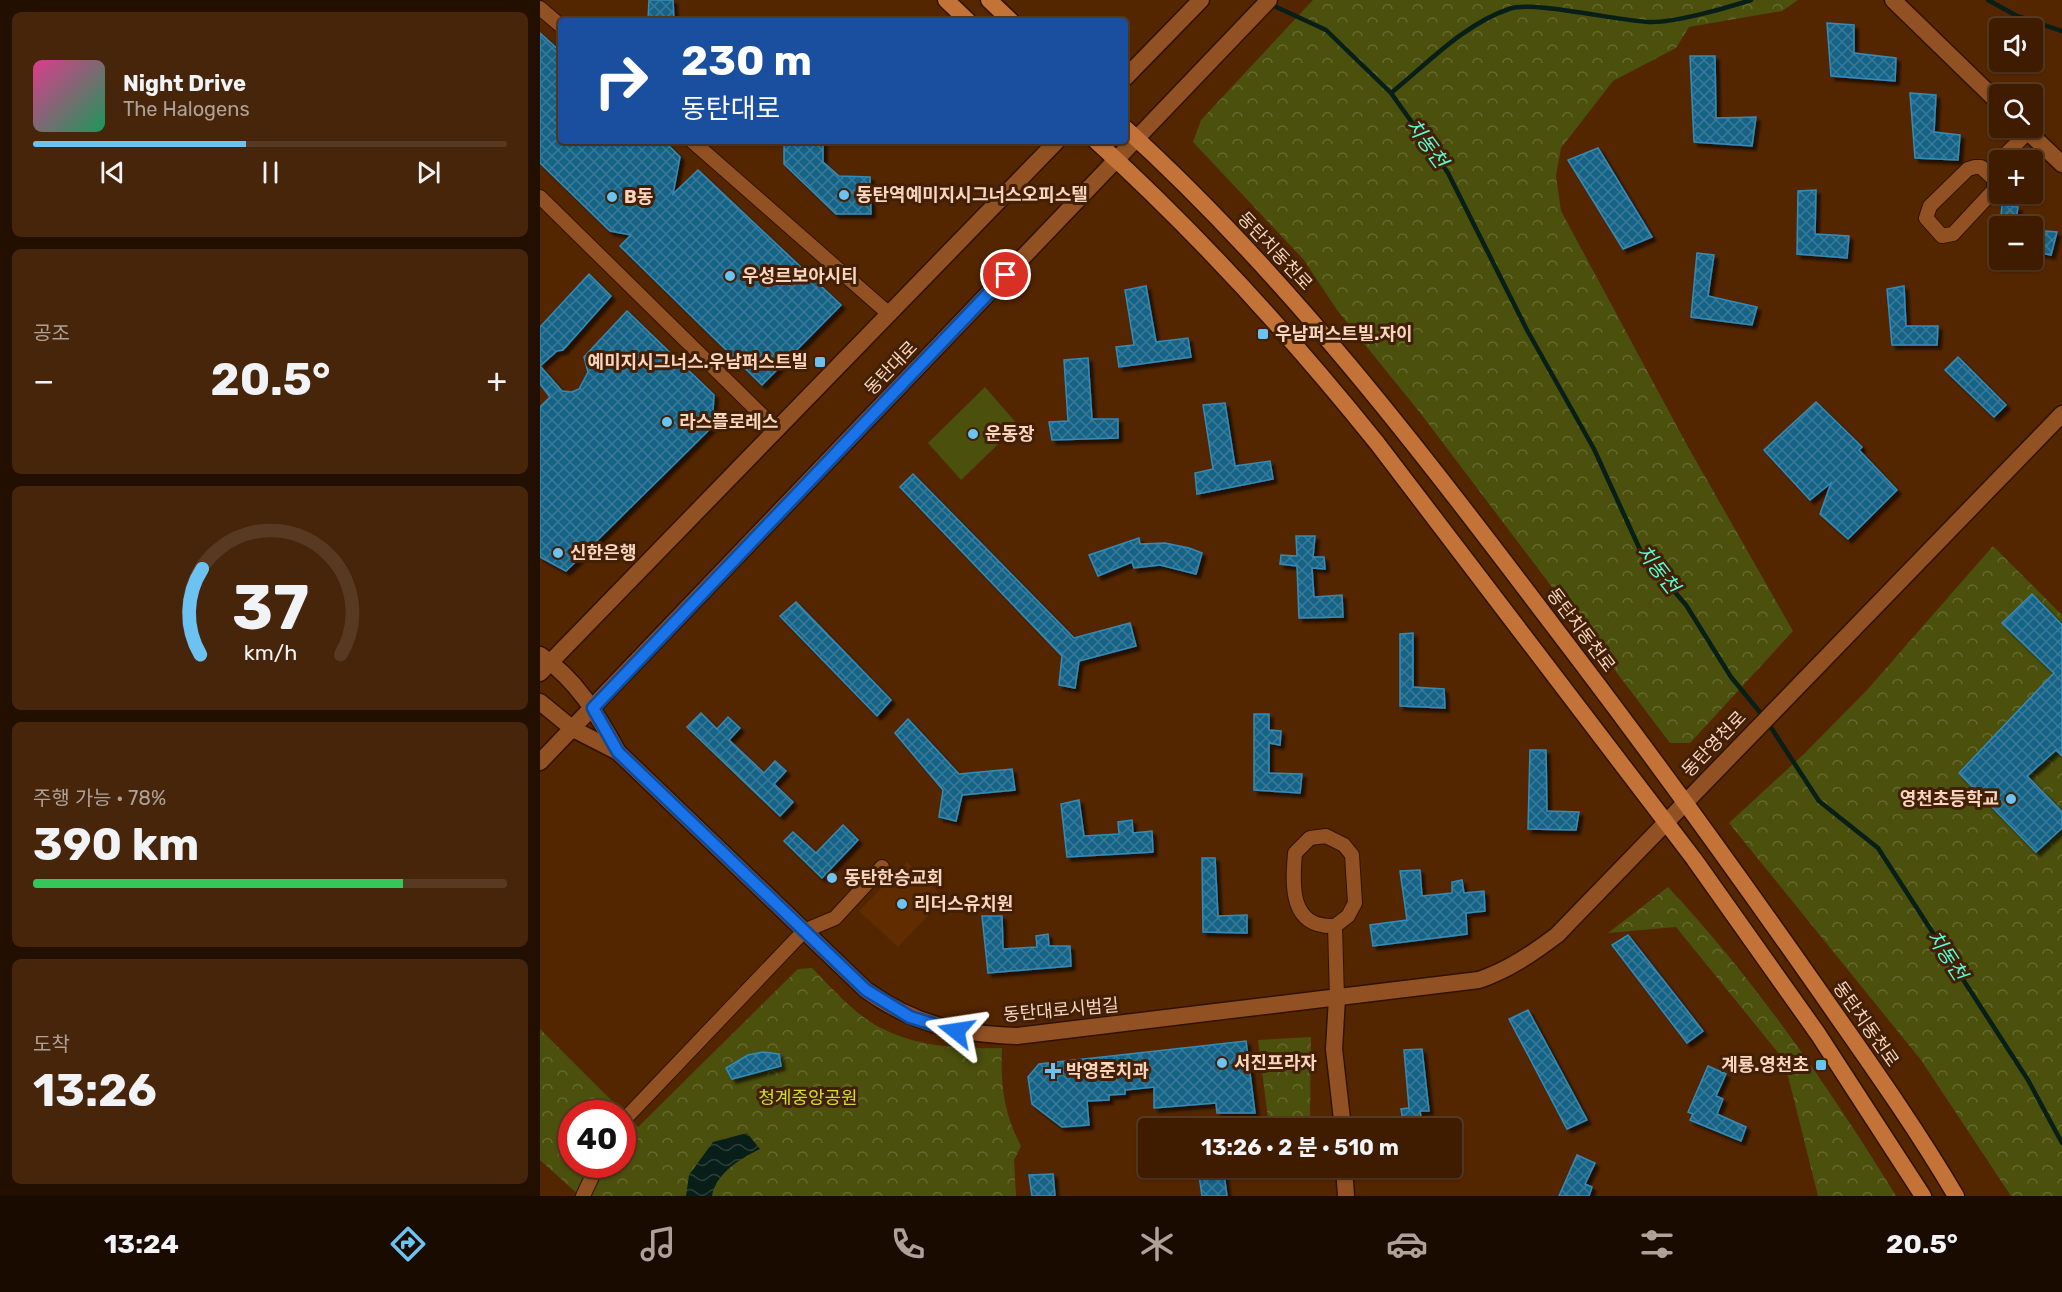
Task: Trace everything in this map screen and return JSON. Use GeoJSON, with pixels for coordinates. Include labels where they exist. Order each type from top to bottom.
{"type":"FeatureCollection","features":[{"type":"Feature","properties":{"kind":"main road"},"geometry":{"type":"LineString","coordinates":[[946,0],[965,18]]}},
{"type":"Feature","properties":{"kind":"main road"},"geometry":{"type":"LineString","coordinates":[[989,0],[1008,18]]}},
{"type":"Feature","properties":{"kind":"main road","name":"동탄치동천로"},"geometry":{"type":"LineString","coordinates":[[1131,133],[1173,171],[1266,269],[1368,385],[1686,801],[1921,1137],[1956,1196]]}},
{"type":"Feature","properties":{"kind":"main road"},"geometry":{"type":"LineString","coordinates":[[1099,144],[1253,298],[1336,392],[1694,859],[1818,1034],[1923,1196]]}},
{"type":"Feature","properties":{"kind":"street","name":"동탄대로"},"geometry":{"type":"LineString","coordinates":[[1131,133],[1225,47],[1269,0]]}},
{"type":"Feature","properties":{"kind":"street"},"geometry":{"type":"LineString","coordinates":[[1893,0],[1989,93]]}},
{"type":"Feature","properties":{"kind":"street"},"geometry":{"type":"LineString","coordinates":[[1128,75],[1195,6]]}},
{"type":"Feature","properties":{"kind":"street"},"geometry":{"type":"LineString","coordinates":[[540,8],[558,23]]}},
{"type":"Feature","properties":{"kind":"street"},"geometry":{"type":"LineString","coordinates":[[2009,150],[2019,138]]}},
{"type":"Feature","properties":{"kind":"street"},"geometry":{"type":"LineString","coordinates":[[2034,138],[2062,164]]}},
{"type":"Feature","properties":{"kind":"street"},"geometry":{"type":"LineString","coordinates":[[695,144],[888,313]]}},
{"type":"Feature","properties":{"kind":"street"},"geometry":{"type":"LineString","coordinates":[[544,663],[1053,144]]}},
{"type":"Feature","properties":{"kind":"street","name":"동탄대로"},"geometry":{"type":"LineString","coordinates":[[540,762],[1116,160],[1125,144]]}},
{"type":"Feature","properties":{"kind":"street"},"geometry":{"type":"LineString","coordinates":[[1981,167],[1988,173],[1994,179],[1991,196],[1953,234],[1942,236],[1935,231],[1926,218],[1930,206],[1968,169],[1981,167]]}},
{"type":"Feature","properties":{"kind":"street"},"geometry":{"type":"LineString","coordinates":[[540,197],[776,429]]}},
{"type":"Feature","properties":{"kind":"street","name":"동탄영천로"},"geometry":{"type":"LineString","coordinates":[[1337,998],[1479,980],[1502,972],[1531,955],[1557,935],[2062,414]]}},
{"type":"Feature","properties":{"kind":"street","name":"동탄대로시범길"},"geometry":{"type":"LineString","coordinates":[[544,663],[593,708],[618,752],[866,990],[884,1003],[933,1026],[980,1035],[1017,1036],[1337,998]]}},
{"type":"Feature","properties":{"kind":"street","name":"동탄대로시범길"},"geometry":{"type":"LineString","coordinates":[[540,702],[573,729],[618,752]]}},
{"type":"Feature","properties":{"kind":"street"},"geometry":{"type":"LineString","coordinates":[[1326,836],[1344,845],[1352,855],[1355,903],[1348,916],[1335,926],[1309,922],[1298,910],[1294,869],[1295,853],[1310,838],[1326,836]]}},
{"type":"Feature","properties":{"kind":"street"},"geometry":{"type":"LineString","coordinates":[[636,1107],[804,931],[835,918],[882,867]]}},
{"type":"Feature","properties":{"kind":"street"},"geometry":{"type":"LineString","coordinates":[[1335,926],[1337,998],[1334,1049],[1342,1118]]}},
{"type":"Feature","properties":{"kind":"street"},"geometry":{"type":"LineString","coordinates":[[583,1196],[591,1178]]}},
{"type":"Feature","properties":{"kind":"street"},"geometry":{"type":"LineString","coordinates":[[1345,1178],[1346,1196]]}},
{"type":"Feature","properties":{"kind":"shaded area","name":"리더스유치원"},"geometry":{"type":"Polygon","coordinates":[[[907,862],[945,898],[898,947],[859,911],[907,862]]]}},
{"type":"Feature","properties":{"kind":"green space"},"geometry":{"type":"Polygon","coordinates":[[[1313,0],[1798,0],[1782,11],[1689,27],[1676,48],[1613,81],[1561,148],[1556,176],[1561,211],[1687,445],[1793,631],[1690,743],[1670,743],[1421,414],[1337,310],[1304,260],[1193,142],[1201,120],[1313,0]]]}},
{"type":"Feature","properties":{"kind":"green space","name":"운동장"},"geometry":{"type":"Polygon","coordinates":[[[985,387],[1018,425],[961,480],[928,443],[985,387]]]}},
{"type":"Feature","properties":{"kind":"green space"},"geometry":{"type":"Polygon","coordinates":[[[1993,546],[2062,615],[2062,1196],[2011,1196],[1921,1060],[1729,823],[1804,754],[1867,690],[1993,546]]]}},
{"type":"Feature","properties":{"kind":"green space"},"geometry":{"type":"Polygon","coordinates":[[[1668,887],[1731,959],[1790,1036],[1896,1196],[1818,1196],[1784,1060],[1676,927],[1608,933],[1668,887]]]}},
{"type":"Feature","properties":{"kind":"green space","name":"청계중앙공원"},"geometry":{"type":"Polygon","coordinates":[[[812,968],[860,1015],[893,1034],[939,1045],[1002,1048],[1004,1098],[1021,1146],[1014,1160],[1016,1196],[580,1196],[560,1178],[636,1178],[636,1125],[638,1127],[798,969],[812,968]]]}},
{"type":"Feature","properties":{"kind":"green space","name":"청계중앙공원"},"geometry":{"type":"Polygon","coordinates":[[[540,1029],[611,1100],[558,1100],[558,1176],[540,1160],[540,1029]]]}},
{"type":"Feature","properties":{"kind":"green space"},"geometry":{"type":"Polygon","coordinates":[[[1311,1037],[1310,1117],[1268,1118],[1258,1040],[1311,1037]]]}},
{"type":"Feature","properties":{"kind":"water"},"geometry":{"type":"Polygon","coordinates":[[[747,1133],[760,1149],[730,1167],[714,1188],[712,1196],[686,1196],[689,1175],[713,1142],[747,1133]]]}},
{"type":"Feature","properties":{"kind":"building"},"geometry":{"type":"Polygon","coordinates":[[[649,0],[673,0],[674,18],[648,18],[649,0]]]}},
{"type":"Feature","properties":{"kind":"building"},"geometry":{"type":"Polygon","coordinates":[[[1827,23],[1854,25],[1854,53],[1896,58],[1895,81],[1831,76],[1827,23]]]}},
{"type":"Feature","properties":{"kind":"building","name":"우성르보아시티"},"geometry":{"type":"Polygon","coordinates":[[[540,33],[558,49],[558,144],[667,144],[680,157],[673,194],[698,170],[841,305],[762,385],[620,246],[631,235],[610,231],[540,163],[540,33]]]}},
{"type":"Feature","properties":{"kind":"building"},"geometry":{"type":"Polygon","coordinates":[[[1690,56],[1715,56],[1716,118],[1756,117],[1752,146],[1694,142],[1690,56]]]}},
{"type":"Feature","properties":{"kind":"building"},"geometry":{"type":"Polygon","coordinates":[[[1910,93],[1936,95],[1934,132],[1960,135],[1958,160],[1915,158],[1910,93]]]}},
{"type":"Feature","properties":{"kind":"building","name":"동탄역예미지시그너스오피스텔"},"geometry":{"type":"Polygon","coordinates":[[[784,144],[823,144],[823,162],[839,176],[870,177],[871,214],[836,214],[784,164],[784,144]]]}},
{"type":"Feature","properties":{"kind":"building"},"geometry":{"type":"Polygon","coordinates":[[[1598,148],[1652,237],[1623,249],[1568,160],[1598,148]]]}},
{"type":"Feature","properties":{"kind":"building"},"geometry":{"type":"Polygon","coordinates":[[[1816,190],[1815,234],[1849,236],[1847,258],[1797,254],[1798,191],[1816,190]]]}},
{"type":"Feature","properties":{"kind":"building"},"geometry":{"type":"Polygon","coordinates":[[[2002,205],[2018,207],[2017,216],[2001,216],[2002,205]]]}},
{"type":"Feature","properties":{"kind":"building"},"geometry":{"type":"Polygon","coordinates":[[[2043,231],[2057,232],[2051,255],[2043,253],[2043,231]]]}},
{"type":"Feature","properties":{"kind":"building"},"geometry":{"type":"Polygon","coordinates":[[[1697,253],[1714,255],[1708,296],[1757,307],[1752,325],[1691,317],[1697,253]]]}},
{"type":"Feature","properties":{"kind":"building"},"geometry":{"type":"Polygon","coordinates":[[[589,274],[611,296],[563,350],[557,351],[540,366],[540,327],[589,274]]]}},
{"type":"Feature","properties":{"kind":"building"},"geometry":{"type":"Polygon","coordinates":[[[1146,286],[1156,342],[1188,338],[1191,357],[1119,367],[1116,347],[1134,345],[1125,290],[1146,286]]]}},
{"type":"Feature","properties":{"kind":"building"},"geometry":{"type":"Polygon","coordinates":[[[1904,286],[1906,326],[1938,326],[1937,345],[1892,345],[1887,289],[1904,286]]]}},
{"type":"Feature","properties":{"kind":"building","name":"라스플로레스"},"geometry":{"type":"Polygon","coordinates":[[[627,311],[714,395],[712,427],[566,571],[540,557],[540,407],[550,397],[540,384],[540,366],[562,391],[572,392],[579,389],[588,372],[584,357],[627,311]]]}},
{"type":"Feature","properties":{"kind":"building"},"geometry":{"type":"Polygon","coordinates":[[[1958,357],[2006,405],[1994,417],[1945,370],[1958,357]]]}},
{"type":"Feature","properties":{"kind":"building"},"geometry":{"type":"Polygon","coordinates":[[[1088,358],[1092,419],[1118,419],[1118,438],[1052,440],[1049,422],[1068,421],[1064,360],[1088,358]]]}},
{"type":"Feature","properties":{"kind":"building"},"geometry":{"type":"Polygon","coordinates":[[[1816,402],[1862,447],[1859,450],[1897,490],[1848,539],[1820,514],[1831,483],[1810,500],[1764,450],[1816,402]]]}},
{"type":"Feature","properties":{"kind":"building"},"geometry":{"type":"Polygon","coordinates":[[[1225,403],[1235,466],[1270,461],[1273,479],[1197,494],[1195,473],[1213,469],[1203,405],[1225,403]]]}},
{"type":"Feature","properties":{"kind":"building"},"geometry":{"type":"Polygon","coordinates":[[[913,474],[1074,638],[1130,623],[1136,646],[1079,661],[1075,688],[1059,685],[1062,656],[900,487],[913,474]]]}},
{"type":"Feature","properties":{"kind":"building"},"geometry":{"type":"Polygon","coordinates":[[[1296,536],[1315,536],[1313,557],[1324,557],[1325,569],[1312,568],[1314,597],[1342,595],[1343,617],[1299,618],[1297,566],[1280,564],[1281,555],[1297,556],[1296,536]]]}},
{"type":"Feature","properties":{"kind":"building"},"geometry":{"type":"Polygon","coordinates":[[[1139,538],[1140,544],[1165,543],[1202,553],[1196,574],[1160,565],[1134,568],[1132,562],[1098,576],[1089,555],[1139,538]]]}},
{"type":"Feature","properties":{"kind":"building"},"geometry":{"type":"Polygon","coordinates":[[[2032,594],[2062,625],[2062,756],[2056,750],[2027,776],[2062,812],[2062,828],[2036,852],[1959,773],[2054,673],[2002,623],[2032,594]]]}},
{"type":"Feature","properties":{"kind":"building"},"geometry":{"type":"Polygon","coordinates":[[[796,602],[891,700],[877,716],[780,616],[796,602]]]}},
{"type":"Feature","properties":{"kind":"building"},"geometry":{"type":"Polygon","coordinates":[[[1413,633],[1413,687],[1444,689],[1445,708],[1400,706],[1400,634],[1413,633]]]}},
{"type":"Feature","properties":{"kind":"building"},"geometry":{"type":"Polygon","coordinates":[[[701,713],[717,729],[728,717],[740,728],[729,740],[764,773],[775,761],[786,771],[774,784],[793,802],[780,816],[687,727],[701,713]]]}},
{"type":"Feature","properties":{"kind":"building"},"geometry":{"type":"Polygon","coordinates":[[[1254,714],[1269,714],[1269,730],[1281,731],[1280,745],[1269,743],[1269,773],[1302,774],[1300,793],[1254,790],[1254,714]]]}},
{"type":"Feature","properties":{"kind":"building"},"geometry":{"type":"Polygon","coordinates":[[[908,719],[959,774],[1012,769],[1015,790],[962,795],[956,821],[939,817],[943,790],[895,733],[908,719]]]}},
{"type":"Feature","properties":{"kind":"building"},"geometry":{"type":"Polygon","coordinates":[[[1530,750],[1546,750],[1547,811],[1579,812],[1576,830],[1528,829],[1530,750]]]}},
{"type":"Feature","properties":{"kind":"building"},"geometry":{"type":"Polygon","coordinates":[[[1079,800],[1084,836],[1119,834],[1118,822],[1132,820],[1133,833],[1152,831],[1153,852],[1067,857],[1061,804],[1079,800]]]}},
{"type":"Feature","properties":{"kind":"building"},"geometry":{"type":"Polygon","coordinates":[[[843,825],[858,840],[822,878],[784,841],[793,832],[816,853],[843,825]]]}},
{"type":"Feature","properties":{"kind":"building"},"geometry":{"type":"Polygon","coordinates":[[[1202,858],[1215,858],[1218,916],[1247,915],[1247,933],[1203,932],[1202,858]]]}},
{"type":"Feature","properties":{"kind":"building"},"geometry":{"type":"Polygon","coordinates":[[[1420,870],[1422,896],[1452,893],[1452,882],[1462,880],[1464,893],[1484,891],[1485,911],[1466,913],[1467,934],[1373,946],[1370,925],[1407,920],[1400,871],[1420,870]]]}},
{"type":"Feature","properties":{"kind":"building"},"geometry":{"type":"Polygon","coordinates":[[[982,916],[1002,916],[1003,949],[1037,947],[1036,936],[1048,934],[1049,946],[1070,946],[1071,966],[988,973],[982,916]]]}},
{"type":"Feature","properties":{"kind":"building"},"geometry":{"type":"Polygon","coordinates":[[[1628,935],[1703,1031],[1687,1043],[1612,945],[1628,935]]]}},
{"type":"Feature","properties":{"kind":"building"},"geometry":{"type":"Polygon","coordinates":[[[1528,1010],[1587,1120],[1567,1129],[1509,1019],[1528,1010]]]}},
{"type":"Feature","properties":{"kind":"building"},"geometry":{"type":"Polygon","coordinates":[[[1246,1041],[1255,1113],[1217,1113],[1216,1103],[1154,1108],[1154,1087],[1125,1090],[1125,1094],[1109,1095],[1109,1100],[1087,1101],[1089,1125],[1062,1127],[1032,1104],[1028,1077],[1039,1064],[1246,1041]]]}},
{"type":"Feature","properties":{"kind":"building"},"geometry":{"type":"Polygon","coordinates":[[[1422,1049],[1429,1111],[1420,1111],[1421,1118],[1402,1118],[1401,1109],[1409,1108],[1404,1050],[1422,1049]]]}},
{"type":"Feature","properties":{"kind":"building"},"geometry":{"type":"Polygon","coordinates":[[[763,1052],[779,1054],[781,1066],[732,1079],[726,1068],[748,1055],[763,1052]]]}},
{"type":"Feature","properties":{"kind":"building"},"geometry":{"type":"Polygon","coordinates":[[[1708,1066],[1726,1074],[1716,1096],[1723,1099],[1717,1114],[1746,1127],[1741,1141],[1690,1120],[1693,1114],[1688,1112],[1708,1066]]]}},
{"type":"Feature","properties":{"kind":"building"},"geometry":{"type":"Polygon","coordinates":[[[1577,1155],[1595,1163],[1585,1184],[1592,1187],[1589,1196],[1559,1196],[1577,1155]]]}},
{"type":"Feature","properties":{"kind":"building"},"geometry":{"type":"Polygon","coordinates":[[[1053,1174],[1055,1196],[1032,1196],[1029,1175],[1053,1174]]]}},
{"type":"Feature","properties":{"kind":"building"},"geometry":{"type":"Polygon","coordinates":[[[1199,1178],[1225,1178],[1227,1196],[1202,1196],[1199,1178]]]}},
{"type":"Feature","properties":{"kind":"waterway"},"geometry":{"type":"LineString","coordinates":[[1391,93],[1461,35],[1477,24],[1509,9],[1536,7],[1635,21],[1660,22],[1751,0]]}},
{"type":"Feature","properties":{"kind":"waterway"},"geometry":{"type":"LineString","coordinates":[[1988,0],[2017,16],[2062,31]]}},
{"type":"Feature","properties":{"kind":"waterway","name":"치동천"},"geometry":{"type":"LineString","coordinates":[[1272,5],[1326,30],[1391,93],[1448,173],[1527,330],[1594,449],[1642,554],[1686,605],[1731,677],[1763,716]]}},
{"type":"Feature","properties":{"kind":"waterway","name":"치동천"},"geometry":{"type":"LineString","coordinates":[[1768,723],[1819,801],[1878,848],[2028,1080],[2062,1143]]}},
{"type":"Feature","properties":{"kind":"place","name":"동탄역예미지시그너스오피스텔"},"geometry":{"type":"Point","coordinates":[844,195]}},
{"type":"Feature","properties":{"kind":"place","name":"B동"},"geometry":{"type":"Point","coordinates":[612,197]}},
{"type":"Feature","properties":{"kind":"place","name":"우성르보아시티"},"geometry":{"type":"Point","coordinates":[730,276]}},
{"type":"Feature","properties":{"kind":"place","name":"우남퍼스트빌.자이"},"geometry":{"type":"Point","coordinates":[1263,334]}},
{"type":"Feature","properties":{"kind":"place","name":"예미지시그너스.우남퍼스트빌"},"geometry":{"type":"Point","coordinates":[820,362]}},
{"type":"Feature","properties":{"kind":"place","name":"라스플로레스"},"geometry":{"type":"Point","coordinates":[667,422]}},
{"type":"Feature","properties":{"kind":"place","name":"운동장"},"geometry":{"type":"Point","coordinates":[973,434]}},
{"type":"Feature","properties":{"kind":"place","name":"신한은행"},"geometry":{"type":"Point","coordinates":[558,553]}},
{"type":"Feature","properties":{"kind":"place","name":"영천초등학교"},"geometry":{"type":"Point","coordinates":[2011,799]}},
{"type":"Feature","properties":{"kind":"place","name":"동탄한승교회"},"geometry":{"type":"Point","coordinates":[832,878]}},
{"type":"Feature","properties":{"kind":"place","name":"리더스유치원"},"geometry":{"type":"Point","coordinates":[902,904]}},
{"type":"Feature","properties":{"kind":"place","name":"서진프라자"},"geometry":{"type":"Point","coordinates":[1222,1063]}},
{"type":"Feature","properties":{"kind":"place","name":"계룡.영천초"},"geometry":{"type":"Point","coordinates":[1821,1065]}},
{"type":"Feature","properties":{"kind":"place","name":"박영준치과"},"geometry":{"type":"Point","coordinates":[1053,1071]}},
{"type":"Feature","properties":{"kind":"route"},"geometry":{"type":"LineString","coordinates":[[956,1031],[933,1026],[910,1017],[866,990],[618,752],[593,708],[1006,275]]}}]}
